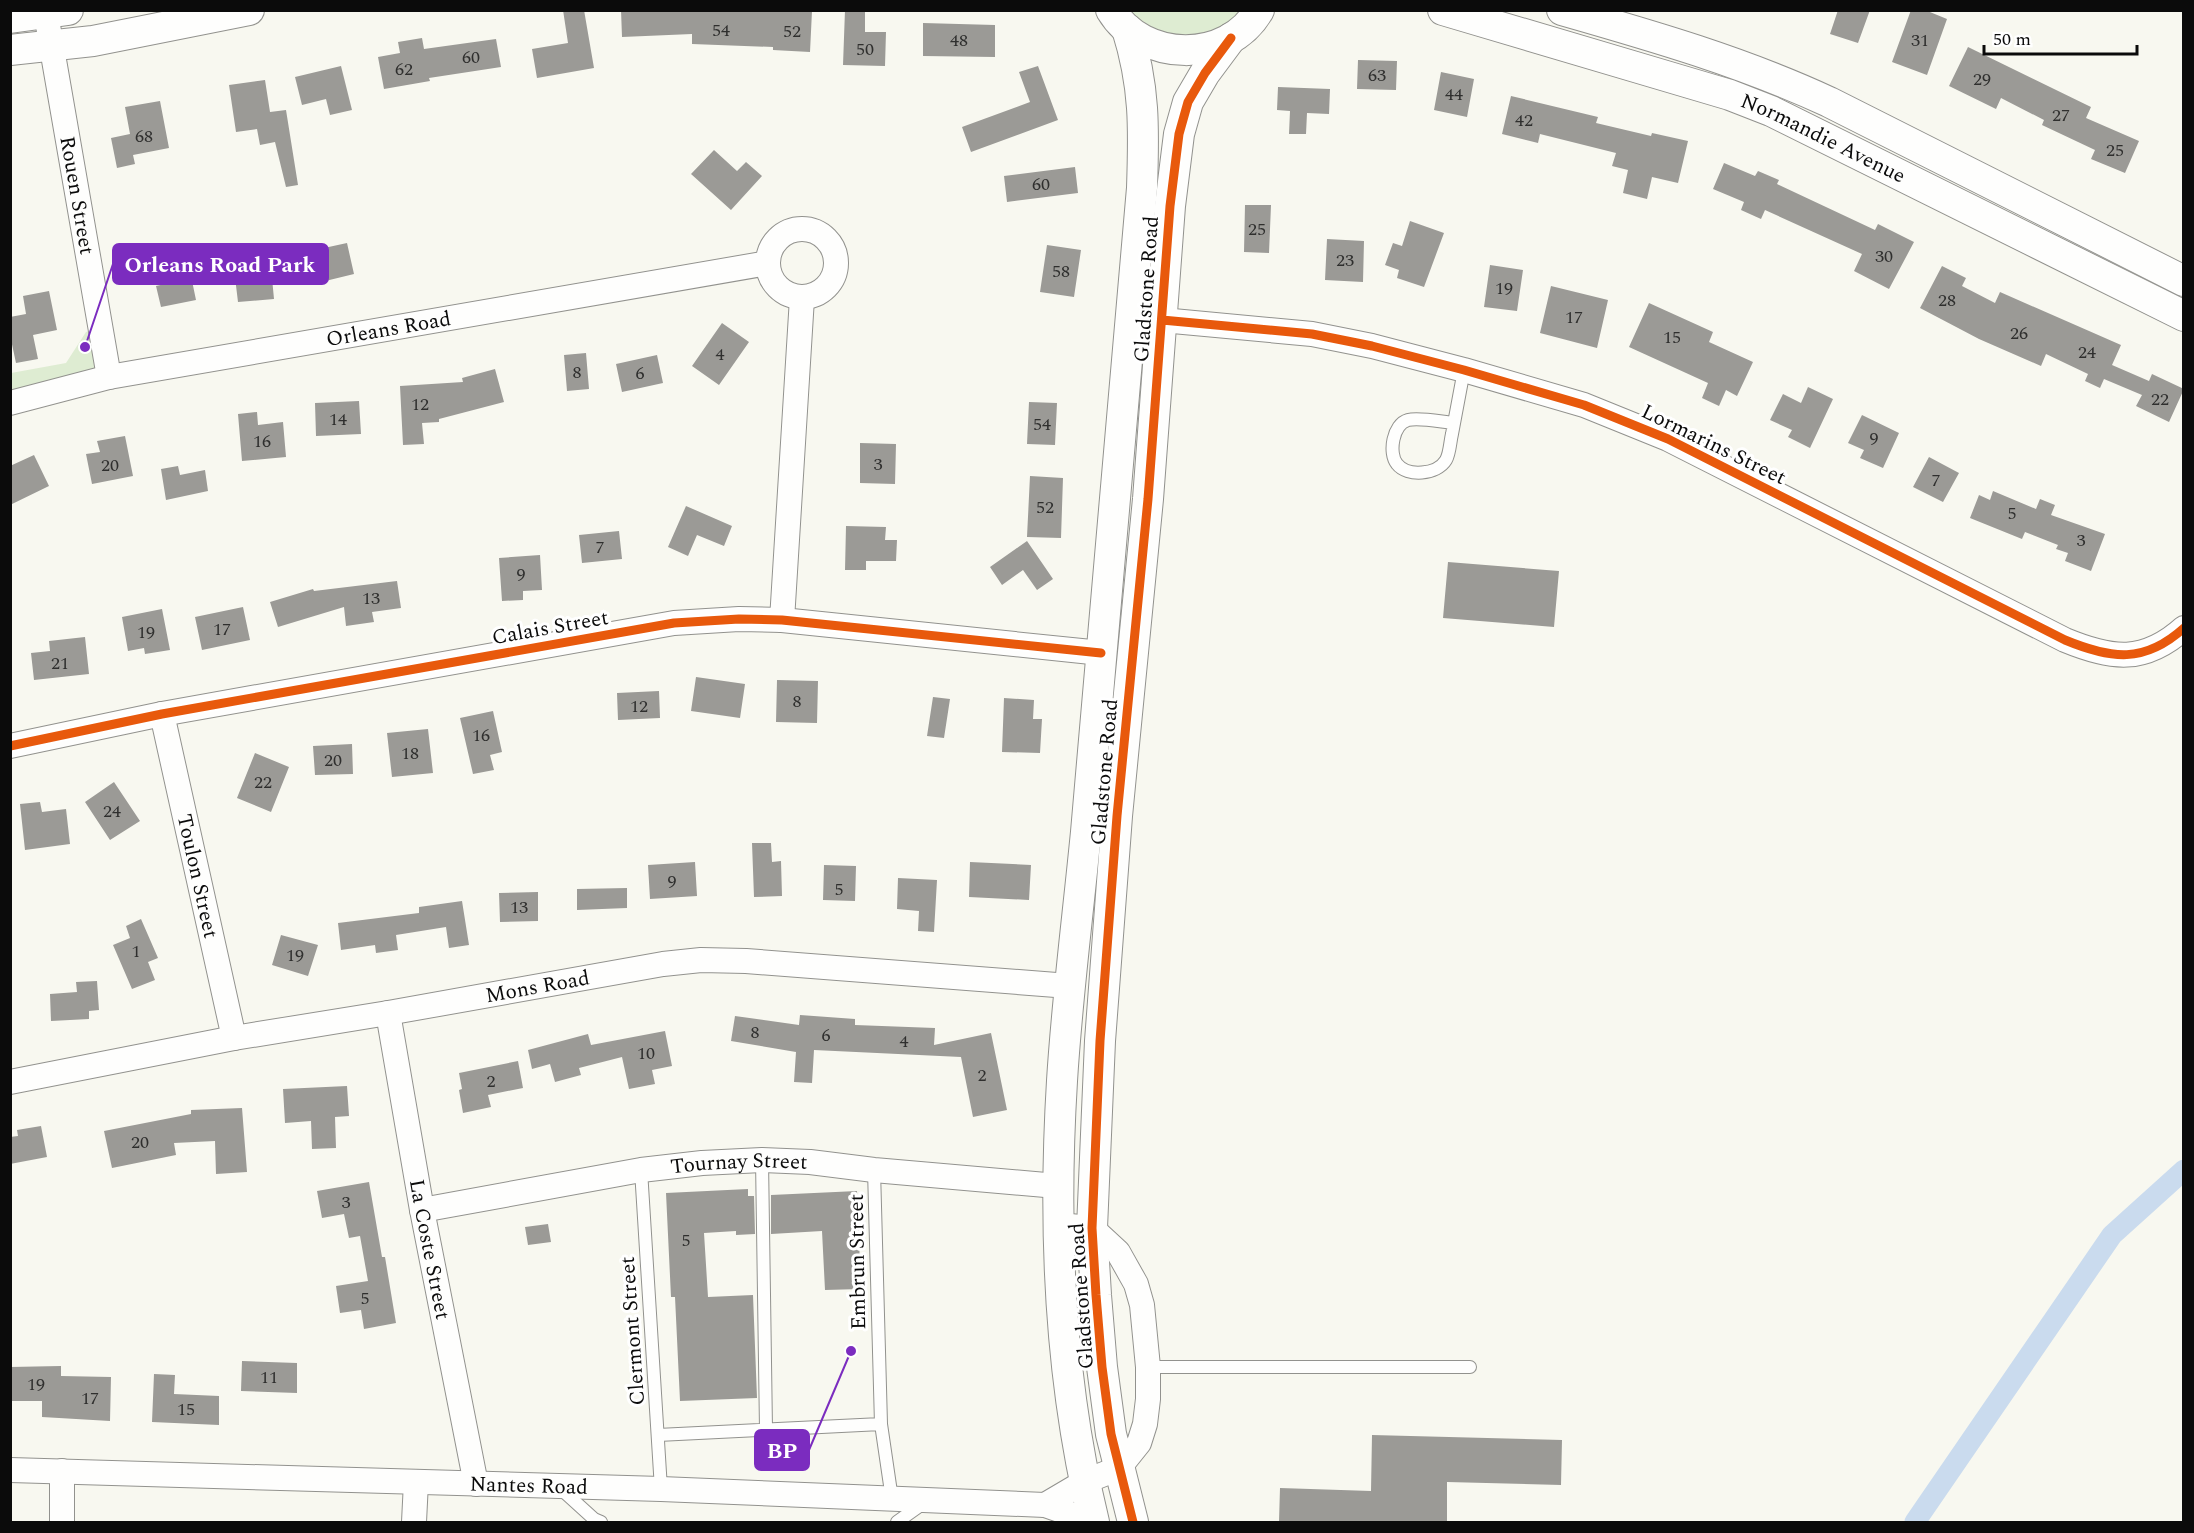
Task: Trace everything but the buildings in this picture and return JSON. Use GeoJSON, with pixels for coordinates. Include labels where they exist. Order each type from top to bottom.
{"type":"FeatureCollection","features":[{"type":"Feature","properties":{"kind":"street"},"geometry":{"type":"LineString","coordinates":[[10,50],[93,41],[249,10]]}},
{"type":"Feature","properties":{"kind":"street","name":"Normandie Avenue"},"geometry":{"type":"LineString","coordinates":[[1443,10],[1730,95],[1771,111],[2184,316]]}},
{"type":"Feature","properties":{"kind":"street","name":"Normandie Avenue"},"geometry":{"type":"LineString","coordinates":[[1562,10],[1709,53],[1785,81],[2184,281]]}},
{"type":"Feature","properties":{"kind":"street"},"geometry":{"type":"LineString","coordinates":[[10,18],[57,12]]}},
{"type":"Feature","properties":{"kind":"street","name":"Rouen Street"},"geometry":{"type":"LineString","coordinates":[[57,12],[52,47],[109,377]]}},
{"type":"Feature","properties":{"kind":"street"},"geometry":{"type":"LineString","coordinates":[[1119,20],[1145,41],[1166,49],[1189,51],[1211,47],[1231,38],[1263,13]]}},
{"type":"Feature","properties":{"kind":"street","name":"Gladstone Road"},"geometry":{"type":"LineString","coordinates":[[1094,1522],[1084,1482],[1067,1368],[1061,1295],[1058,1172],[1062,1081],[1070,987],[1086,834],[1143,188],[1142,87],[1137,59],[1119,20]]}},
{"type":"Feature","properties":{"kind":"street","name":"Gladstone Road"},"geometry":{"type":"LineString","coordinates":[[1132,1522],[1111,1434],[1102,1367],[1092,1228],[1102,1018],[1170,206],[1179,134],[1188,102],[1205,73],[1231,38]]}},
{"type":"Feature","properties":{"kind":"street"},"geometry":{"type":"LineString","coordinates":[[810,230],[827,239],[833,248],[837,267],[834,277],[821,292],[802,298],[792,296],[774,284],[768,263],[769,253],[781,237],[789,232],[810,230]]}},
{"type":"Feature","properties":{"kind":"street","name":"Orleans Road"},"geometry":{"type":"LineString","coordinates":[[10,403],[109,377],[768,263]]}},
{"type":"Feature","properties":{"kind":"street"},"geometry":{"type":"LineString","coordinates":[[1129,343],[1138,346],[1162,321],[1153,292],[1134,293]]}},
{"type":"Feature","properties":{"kind":"street"},"geometry":{"type":"LineString","coordinates":[[782,620],[802,298]]}},
{"type":"Feature","properties":{"kind":"street","name":"Lormarins Street"},"geometry":{"type":"LineString","coordinates":[[1162,321],[1312,334],[1372,346],[1464,370],[1584,405],[1668,439],[2065,640],[2091,651],[2112,656],[2141,654],[2165,643],[2184,628]]}},
{"type":"Feature","properties":{"kind":"street","name":"Calais Street"},"geometry":{"type":"LineString","coordinates":[[10,746],[162,714],[674,623],[739,619],[782,620],[1101,654]]}},
{"type":"Feature","properties":{"kind":"street"},"geometry":{"type":"LineString","coordinates":[[1130,683],[1119,685],[1101,654],[1121,624],[1136,629]]}},
{"type":"Feature","properties":{"kind":"street","name":"Toulon Street"},"geometry":{"type":"LineString","coordinates":[[162,714],[234,1038]]}},
{"type":"Feature","properties":{"kind":"street","name":"Mons Road"},"geometry":{"type":"LineString","coordinates":[[10,1082],[234,1038],[663,964],[701,960],[746,961],[1070,987]]}},
{"type":"Feature","properties":{"kind":"street"},"geometry":{"type":"LineString","coordinates":[[1102,1018],[1070,987],[1106,962]]}},
{"type":"Feature","properties":{"kind":"street","name":"La Coste Street"},"geometry":{"type":"LineString","coordinates":[[388,1013],[422,1210],[476,1484]]}},
{"type":"Feature","properties":{"kind":"street"},"geometry":{"type":"LineString","coordinates":[[1058,1172],[1095,1160]]}},
{"type":"Feature","properties":{"kind":"street","name":"Tournay Street"},"geometry":{"type":"LineString","coordinates":[[422,1210],[641,1170],[702,1162],[810,1161],[874,1170],[1058,1172]]}},
{"type":"Feature","properties":{"kind":"street"},"geometry":{"type":"LineString","coordinates":[[1046,1505],[1084,1482],[1119,1468],[1139,1443],[1145,1424],[1148,1399],[1148,1368],[1142,1305],[1136,1284],[1118,1252],[1092,1228],[1058,1225]]}},
{"type":"Feature","properties":{"kind":"street","name":"Nantes Road"},"geometry":{"type":"LineString","coordinates":[[10,1470],[560,1488],[661,1489],[1046,1505],[1094,1522]]}},
{"type":"Feature","properties":{"kind":"street"},"geometry":{"type":"LineString","coordinates":[[62,1471],[62,1522]]}},
{"type":"Feature","properties":{"kind":"street"},"geometry":{"type":"LineString","coordinates":[[414,1522],[416,1482]]}},
{"type":"Feature","properties":{"kind":"lane"},"geometry":{"type":"LineString","coordinates":[[1454,423],[1409,419],[1402,423],[1396,432],[1393,447],[1395,462],[1402,468],[1416,472],[1431,471],[1439,468],[1448,456],[1464,370]]}},
{"type":"Feature","properties":{"kind":"lane"},"geometry":{"type":"LineString","coordinates":[[762,1160],[766,1430]]}},
{"type":"Feature","properties":{"kind":"lane","name":"Clermont Street"},"geometry":{"type":"LineString","coordinates":[[641,1170],[661,1489]]}},
{"type":"Feature","properties":{"kind":"lane","name":"Embrun Street"},"geometry":{"type":"LineString","coordinates":[[874,1170],[881,1424],[892,1499]]}},
{"type":"Feature","properties":{"kind":"lane"},"geometry":{"type":"LineString","coordinates":[[1148,1368],[1470,1367]]}},
{"type":"Feature","properties":{"kind":"lane"},"geometry":{"type":"LineString","coordinates":[[658,1435],[881,1424]]}},
{"type":"Feature","properties":{"kind":"lane"},"geometry":{"type":"LineString","coordinates":[[560,1488],[594,1519],[601,1522]]}},
{"type":"Feature","properties":{"kind":"lane"},"geometry":{"type":"LineString","coordinates":[[897,1522],[928,1500]]}},
{"type":"Feature","properties":{"kind":"green space"},"geometry":{"type":"Polygon","coordinates":[[[1130,11],[1242,11],[1230,22],[1216,30],[1202,35],[1186,36],[1156,29],[1130,11]]]}},
{"type":"Feature","properties":{"kind":"green space"},"geometry":{"type":"Polygon","coordinates":[[[92,330],[100,374],[11,394],[11,373],[66,363],[86,332],[92,330]]]}},
{"type":"Feature","properties":{"kind":"waterway"},"geometry":{"type":"LineString","coordinates":[[1915,1522],[2112,1235],[2184,1170]]}},
{"type":"Feature","properties":{"kind":"cycle path"},"geometry":{"type":"LineString","coordinates":[[1133,1522],[1111,1434],[1096,1295],[1092,1228],[1100,1041],[1117,816],[1148,499],[1170,206],[1179,134],[1188,102],[1205,73],[1231,38]]}},
{"type":"Feature","properties":{"kind":"cycle path"},"geometry":{"type":"LineString","coordinates":[[1162,320],[1312,334],[1372,346],[1584,405],[1668,439],[2065,640],[2097,651],[2127,655],[2141,653],[2169,640],[2184,628]]}},
{"type":"Feature","properties":{"kind":"cycle path"},"geometry":{"type":"LineString","coordinates":[[10,746],[162,714],[674,623],[739,619],[782,620],[1101,653]]}},
{"type":"Feature","properties":{"kind":"place","name":"Orleans Road Park"},"geometry":{"type":"Point","coordinates":[85,347]}},
{"type":"Feature","properties":{"kind":"place","name":"BP"},"geometry":{"type":"Point","coordinates":[851,1351]}}]}
